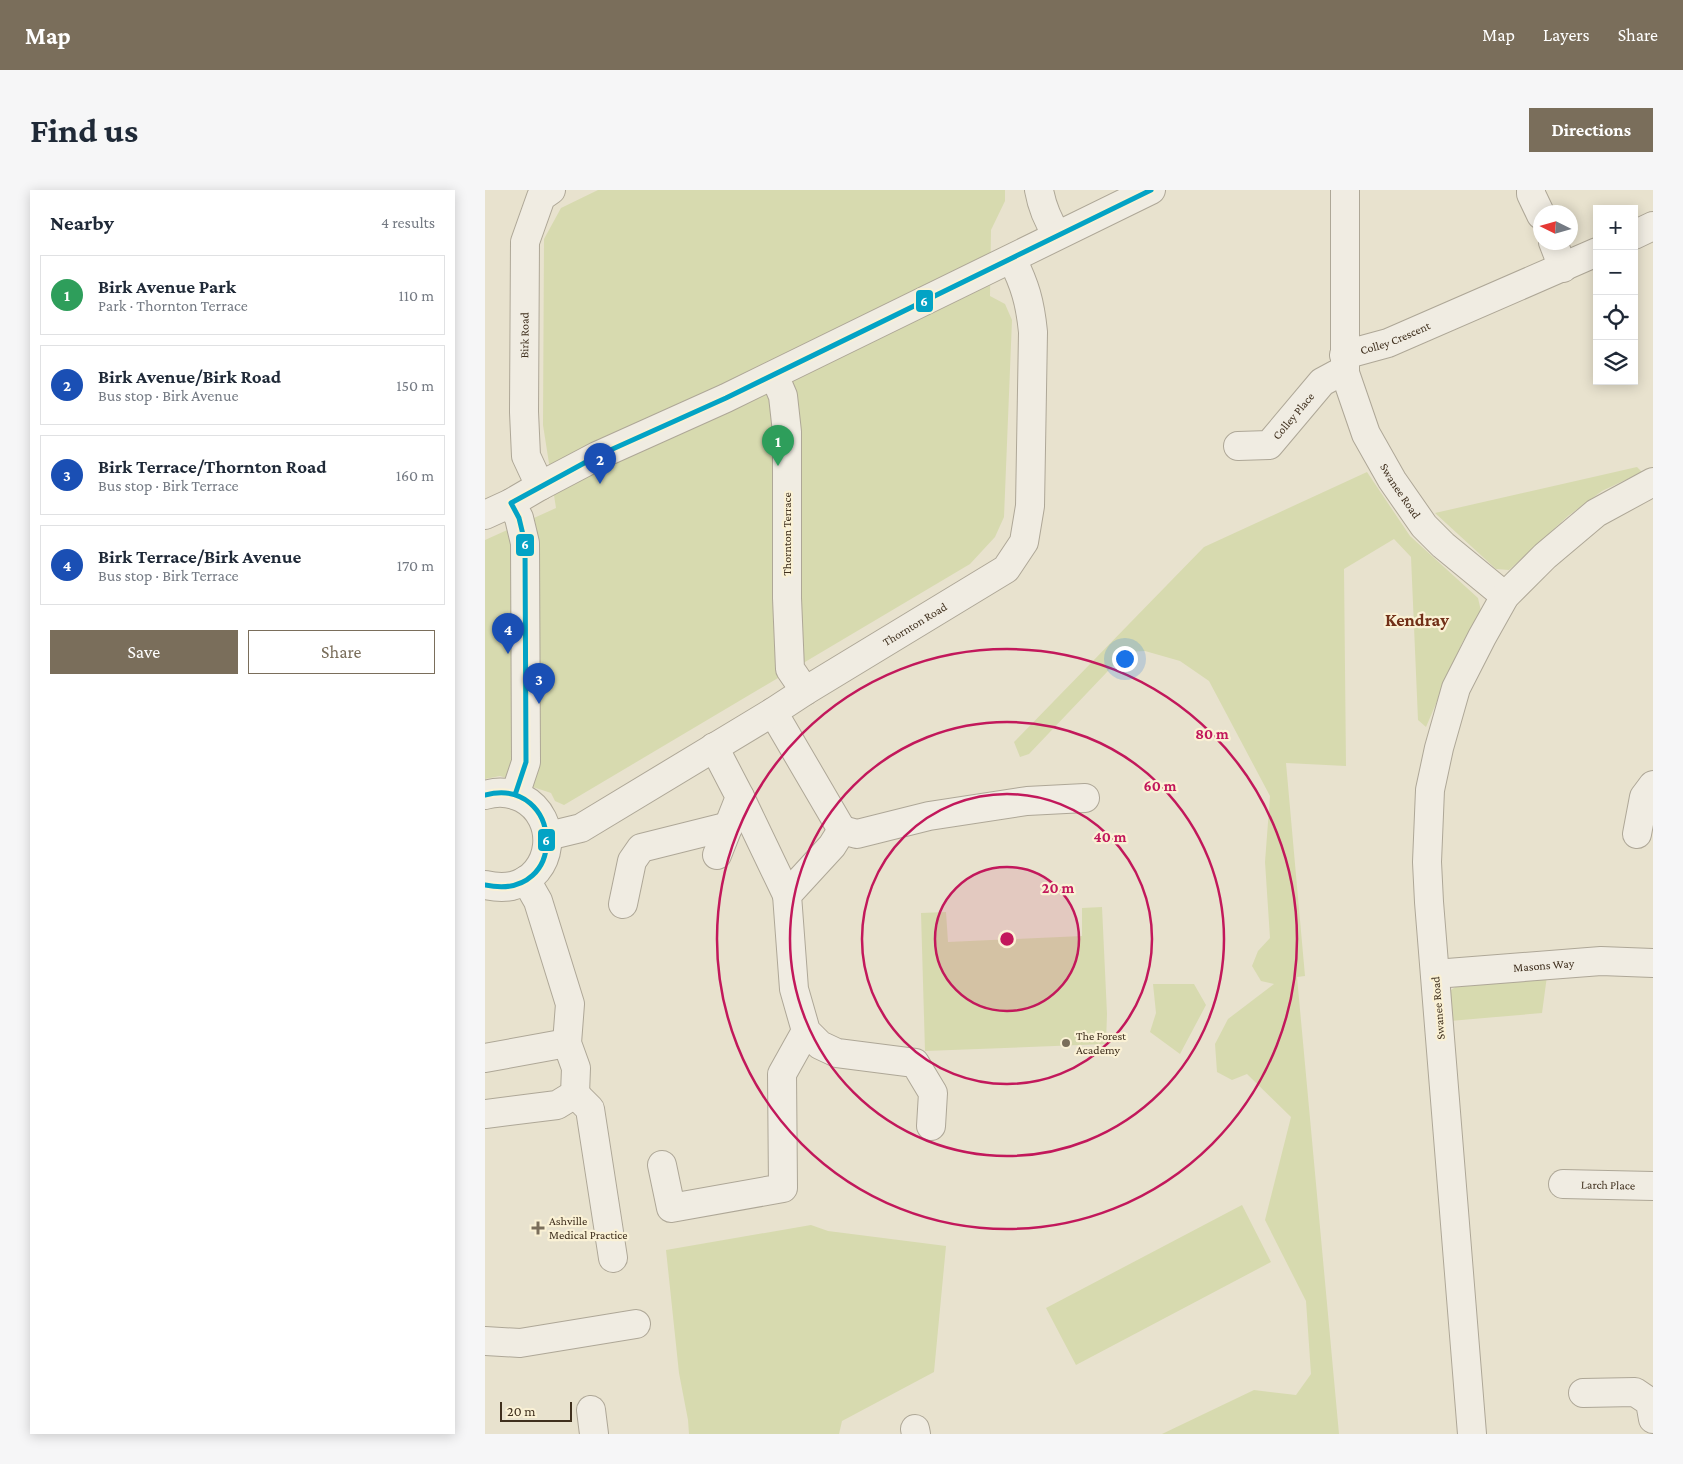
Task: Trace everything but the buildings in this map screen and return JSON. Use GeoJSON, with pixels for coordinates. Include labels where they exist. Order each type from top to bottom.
{"type":"FeatureCollection","features":[{"type":"Feature","properties":{"kind":"street","name":"Birk Road"},"geometry":{"type":"LineString","coordinates":[[540,486],[526,456],[524,412],[525,242],[541,197],[551,190]]}},
{"type":"Feature","properties":{"kind":"street"},"geometry":{"type":"LineString","coordinates":[[1039,190],[1041,202],[1057,235]]}},
{"type":"Feature","properties":{"kind":"street"},"geometry":{"type":"LineString","coordinates":[[485,515],[511,503],[597,456],[726,398],[1151,190]]}},
{"type":"Feature","properties":{"kind":"street","name":"Colley Crescent"},"geometry":{"type":"LineString","coordinates":[[1345,190],[1344,364],[1593,254]]}},
{"type":"Feature","properties":{"kind":"street"},"geometry":{"type":"LineString","coordinates":[[1531,190],[1536,205]]}},
{"type":"Feature","properties":{"kind":"street"},"geometry":{"type":"LineString","coordinates":[[1638,233],[1653,226]]}},
{"type":"Feature","properties":{"kind":"street"},"geometry":{"type":"LineString","coordinates":[[1556,250],[1563,268]]}},
{"type":"Feature","properties":{"kind":"street","name":"Thornton Road"},"geometry":{"type":"LineString","coordinates":[[548,836],[581,828],[1006,569],[1024,542],[1030,506],[1033,332],[1031,306],[1012,259]]}},
{"type":"Feature","properties":{"kind":"street","name":"Colley Place"},"geometry":{"type":"LineString","coordinates":[[1238,446],[1269,445],[1322,382],[1335,375],[1344,364]]}},
{"type":"Feature","properties":{"kind":"street","name":"Swanee Road"},"geometry":{"type":"LineString","coordinates":[[1344,364],[1366,434],[1392,480],[1424,526],[1443,545],[1505,596]]}},
{"type":"Feature","properties":{"kind":"street","name":"Thornton Terrace"},"geometry":{"type":"LineString","coordinates":[[774,374],[783,396],[787,432],[787,598],[790,669],[805,691]]}},
{"type":"Feature","properties":{"kind":"street","name":"Swanee Road"},"geometry":{"type":"LineString","coordinates":[[1472,1434],[1427,862],[1430,790],[1439,748],[1456,688],[1505,596],[1545,556],[1596,513],[1653,482]]}},
{"type":"Feature","properties":{"kind":"street"},"geometry":{"type":"LineString","coordinates":[[511,503],[519,518],[525,543],[526,762],[515,795]]}},
{"type":"Feature","properties":{"kind":"street"},"geometry":{"type":"LineString","coordinates":[[773,712],[842,830],[857,834],[929,816],[1027,801],[1085,798]]}},
{"type":"Feature","properties":{"kind":"street"},"geometry":{"type":"LineString","coordinates":[[714,747],[787,895],[794,990],[806,1031],[820,1045],[837,1053],[915,1063],[933,1093],[931,1126]]}},
{"type":"Feature","properties":{"kind":"street"},"geometry":{"type":"LineString","coordinates":[[1637,834],[1644,797],[1653,785]]}},
{"type":"Feature","properties":{"kind":"street"},"geometry":{"type":"LineString","coordinates":[[485,795],[503,792],[530,802],[539,812],[548,836],[547,849],[543,861],[536,872],[526,880],[512,886],[497,887],[485,885]]}},
{"type":"Feature","properties":{"kind":"street"},"geometry":{"type":"LineString","coordinates":[[717,855],[740,798]]}},
{"type":"Feature","properties":{"kind":"street"},"geometry":{"type":"LineString","coordinates":[[623,904],[633,861],[641,848],[690,827],[729,826]]}},
{"type":"Feature","properties":{"kind":"street"},"geometry":{"type":"LineString","coordinates":[[787,895],[832,846],[842,830]]}},
{"type":"Feature","properties":{"kind":"street"},"geometry":{"type":"LineString","coordinates":[[526,880],[537,901],[570,1004],[573,1068],[590,1109],[613,1258]]}},
{"type":"Feature","properties":{"kind":"street","name":"Masons Way"},"geometry":{"type":"LineString","coordinates":[[1435,974],[1601,961],[1653,963]]}},
{"type":"Feature","properties":{"kind":"street"},"geometry":{"type":"LineString","coordinates":[[662,1165],[671,1208],[783,1188],[782,1074],[806,1031]]}},
{"type":"Feature","properties":{"kind":"street"},"geometry":{"type":"LineString","coordinates":[[485,1058],[573,1068]]}},
{"type":"Feature","properties":{"kind":"street"},"geometry":{"type":"LineString","coordinates":[[485,1114],[557,1105],[573,1068]]}},
{"type":"Feature","properties":{"kind":"street","name":"Larch Place"},"geometry":{"type":"LineString","coordinates":[[1563,1184],[1653,1186]]}},
{"type":"Feature","properties":{"kind":"street"},"geometry":{"type":"LineString","coordinates":[[485,1341],[520,1343],[636,1324]]}},
{"type":"Feature","properties":{"kind":"street"},"geometry":{"type":"LineString","coordinates":[[1583,1393],[1635,1392],[1650,1402],[1653,1419]]}},
{"type":"Feature","properties":{"kind":"green space"},"geometry":{"type":"Polygon","coordinates":[[[598,190],[1005,190],[1005,201],[991,230],[990,296],[1005,304],[1012,320],[1004,517],[995,537],[970,564],[564,805],[555,801],[551,793],[500,776],[485,779],[485,540],[556,508],[543,425],[544,239],[561,208],[598,190]]]}},
{"type":"Feature","properties":{"kind":"green space"},"geometry":{"type":"Polygon","coordinates":[[[1637,467],[1642,472],[1602,491],[1568,516],[1509,570],[1496,569],[1435,513],[1637,467]]]}},
{"type":"Feature","properties":{"kind":"green space"},"geometry":{"type":"Polygon","coordinates":[[[1367,472],[1410,536],[1478,598],[1481,611],[1462,643],[1426,727],[1418,720],[1411,557],[1394,539],[1344,569],[1346,766],[1286,763],[1305,976],[1297,977],[1339,1434],[1162,1434],[1254,1390],[1296,1395],[1311,1374],[1306,1301],[1265,1220],[1291,1117],[1247,1074],[1232,1080],[1217,1072],[1215,1044],[1228,1019],[1274,984],[1261,981],[1252,966],[1258,951],[1270,938],[1265,862],[1270,796],[1209,681],[1180,661],[1145,651],[1126,652],[1029,754],[1020,757],[1014,742],[1204,547],[1367,472]]]}},
{"type":"Feature","properties":{"kind":"green space"},"geometry":{"type":"Polygon","coordinates":[[[1102,907],[1107,1014],[1106,1044],[925,1051],[921,913],[946,912],[948,942],[1082,936],[1082,908],[1102,907]]]}},
{"type":"Feature","properties":{"kind":"green space"},"geometry":{"type":"Polygon","coordinates":[[[1547,976],[1542,1013],[1450,1021],[1448,992],[1463,982],[1547,976]]]}},
{"type":"Feature","properties":{"kind":"green space"},"geometry":{"type":"Polygon","coordinates":[[[1153,984],[1194,984],[1206,1005],[1180,1054],[1150,1032],[1156,1013],[1153,984]]]}},
{"type":"Feature","properties":{"kind":"green space"},"geometry":{"type":"Polygon","coordinates":[[[1242,1205],[1271,1262],[1076,1365],[1046,1308],[1242,1205]]]}},
{"type":"Feature","properties":{"kind":"green space"},"geometry":{"type":"Polygon","coordinates":[[[811,1225],[828,1231],[946,1246],[934,1372],[842,1421],[839,1434],[689,1434],[679,1373],[666,1250],[811,1225]]]}},
{"type":"Feature","properties":{"kind":"transit line","name":"6"},"geometry":{"type":"LineString","coordinates":[[515,795],[526,762],[525,543],[519,518],[511,503],[597,456],[726,398],[1151,190]]}},
{"type":"Feature","properties":{"kind":"transit line","name":"6"},"geometry":{"type":"LineString","coordinates":[[485,795],[511,794],[530,803],[542,819],[546,839],[543,859],[532,876],[513,885],[485,885]]}},
{"type":"Feature","properties":{"kind":"place","name":"Birk Avenue Park"},"geometry":{"type":"Point","coordinates":[778,466]}},
{"type":"Feature","properties":{"kind":"place","name":"Birk Avenue/Birk Road"},"geometry":{"type":"Point","coordinates":[600,484]}},
{"type":"Feature","properties":{"kind":"place","name":"Birk Terrace/Birk Avenue"},"geometry":{"type":"Point","coordinates":[508,654]}},
{"type":"Feature","properties":{"kind":"place","name":"Birk Terrace/Thornton Road"},"geometry":{"type":"Point","coordinates":[539,704]}},
{"type":"Feature","properties":{"kind":"place","name":"The Forest Academy"},"geometry":{"type":"Point","coordinates":[1066,1043]}},
{"type":"Feature","properties":{"kind":"place","name":"Ashville Medical Practice"},"geometry":{"type":"Point","coordinates":[538,1228]}},
{"type":"Feature","properties":{"kind":"district","name":"Kendray"},"geometry":{"type":"Point","coordinates":[1417,620]}}]}
